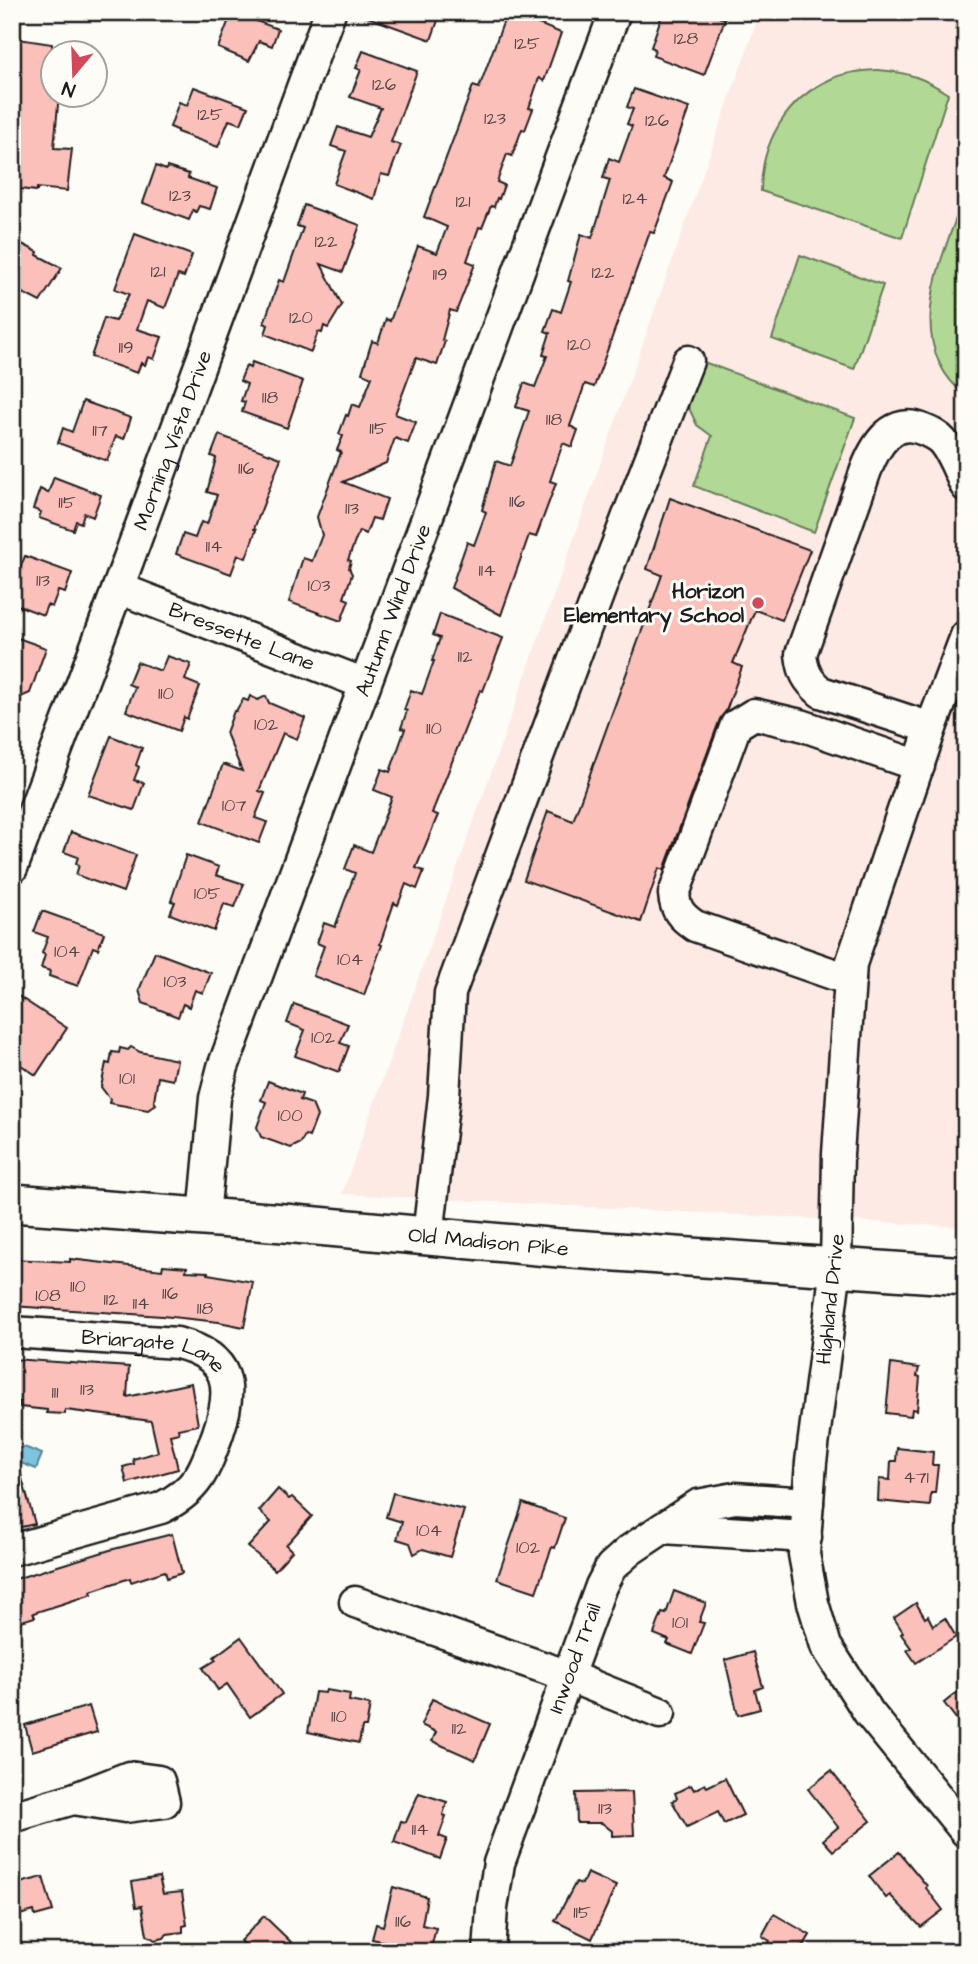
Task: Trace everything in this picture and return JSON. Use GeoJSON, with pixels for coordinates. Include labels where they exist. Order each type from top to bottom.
{"type":"FeatureCollection","features":[{"type":"Feature","properties":{"kind":"main road","name":"Old Madison Pike"},"geometry":{"type":"LineString","coordinates":[[12,1203],[966,1276]]}},
{"type":"Feature","properties":{"kind":"street","name":"Morning Vista Drive"},"geometry":{"type":"LineString","coordinates":[[12,868],[330,12]]}},
{"type":"Feature","properties":{"kind":"street","name":"Autumn Wind Drive"},"geometry":{"type":"LineString","coordinates":[[204,1217],[215,1098],[223,1068],[615,12]]}},
{"type":"Feature","properties":{"kind":"street"},"geometry":{"type":"LineString","coordinates":[[428,1236],[444,1096],[450,993],[688,361]]}},
{"type":"Feature","properties":{"kind":"street"},"geometry":{"type":"LineString","coordinates":[[931,729],[821,692],[808,680],[801,654],[873,451],[887,433],[901,426],[916,427],[933,434],[944,443],[966,486]]}},
{"type":"Feature","properties":{"kind":"street","name":"Bressette Lane"},"geometry":{"type":"LineString","coordinates":[[118,588],[365,684]]}},
{"type":"Feature","properties":{"kind":"street","name":"Highland Drive"},"geometry":{"type":"LineString","coordinates":[[966,636],[931,729],[851,964],[838,1154],[836,1267],[811,1462],[804,1554],[813,1604],[827,1646],[869,1713],[966,1832]]}},
{"type":"Feature","properties":{"kind":"street"},"geometry":{"type":"LineString","coordinates":[[850,980],[695,926],[684,918],[675,906],[674,894],[736,724],[754,714],[801,725],[919,766]]}},
{"type":"Feature","properties":{"kind":"street","name":"Briargate Lane"},"geometry":{"type":"LineString","coordinates":[[12,1332],[177,1343],[191,1347],[218,1365],[225,1378],[228,1394],[226,1409],[208,1460],[198,1480],[180,1499],[161,1508],[12,1550]]}},
{"type":"Feature","properties":{"kind":"street","name":"Inwood Trail"},"geometry":{"type":"LineString","coordinates":[[489,1952],[499,1863],[601,1586],[611,1567],[630,1550],[698,1505],[735,1498],[808,1503]]}},
{"type":"Feature","properties":{"kind":"street"},"geometry":{"type":"LineString","coordinates":[[663,1528],[806,1537]]}},
{"type":"Feature","properties":{"kind":"street"},"geometry":{"type":"LineString","coordinates":[[355,1602],[568,1676],[660,1713]]}},
{"type":"Feature","properties":{"kind":"street"},"geometry":{"type":"LineString","coordinates":[[12,1817],[74,1799]]}},
{"type":"Feature","properties":{"kind":"shaded area","name":"Horizon Elementary School"},"geometry":{"type":"Polygon","coordinates":[[[760,12],[966,12],[966,1227],[342,1194],[760,12]]]}},
{"type":"Feature","properties":{"kind":"green space"},"geometry":{"type":"Polygon","coordinates":[[[878,70],[915,77],[948,94],[902,238],[761,191],[762,173],[771,140],[779,124],[801,98],[836,77],[878,70]]]}},
{"type":"Feature","properties":{"kind":"green space"},"geometry":{"type":"Polygon","coordinates":[[[966,192],[966,396],[946,375],[934,351],[930,325],[938,270],[966,192]]]}},
{"type":"Feature","properties":{"kind":"green space"},"geometry":{"type":"Polygon","coordinates":[[[800,255],[883,285],[854,369],[772,339],[800,255]]]}},
{"type":"Feature","properties":{"kind":"green space"},"geometry":{"type":"Polygon","coordinates":[[[701,361],[855,418],[814,532],[694,486],[712,436],[697,425],[686,402],[701,361]]]}},
{"type":"Feature","properties":{"kind":"water"},"geometry":{"type":"Polygon","coordinates":[[[24,1447],[42,1454],[36,1469],[21,1463],[12,1466],[12,1451],[24,1447]]]}},
{"type":"Feature","properties":{"kind":"building"},"geometry":{"type":"Polygon","coordinates":[[[232,12],[278,29],[272,46],[259,41],[249,61],[218,48],[232,12]]]}},
{"type":"Feature","properties":{"kind":"building"},"geometry":{"type":"Polygon","coordinates":[[[359,12],[441,12],[431,40],[359,12]]]}},
{"type":"Feature","properties":{"kind":"building"},"geometry":{"type":"Polygon","coordinates":[[[507,12],[540,12],[536,23],[561,33],[544,81],[539,78],[529,108],[533,109],[525,130],[522,129],[512,156],[507,154],[497,182],[504,185],[499,199],[497,198],[494,207],[491,206],[482,228],[479,227],[467,261],[475,264],[456,312],[450,310],[442,340],[445,341],[437,365],[416,358],[395,414],[416,422],[408,443],[395,438],[386,463],[343,482],[387,499],[380,520],[372,518],[366,534],[359,531],[348,560],[351,561],[349,568],[352,574],[344,598],[349,600],[341,621],[289,602],[303,558],[312,561],[322,535],[317,517],[341,452],[337,450],[343,436],[339,434],[346,415],[348,416],[352,404],[360,407],[372,377],[362,373],[372,341],[378,343],[386,319],[390,321],[418,246],[437,253],[447,227],[424,217],[473,86],[479,88],[507,12]]]}},
{"type":"Feature","properties":{"kind":"building"},"geometry":{"type":"Polygon","coordinates":[[[663,12],[705,12],[725,19],[704,75],[653,56],[655,49],[651,47],[663,12]]]}},
{"type":"Feature","properties":{"kind":"building"},"geometry":{"type":"Polygon","coordinates":[[[12,38],[38,42],[38,108],[58,108],[54,148],[72,149],[67,191],[12,188],[12,38]]]}},
{"type":"Feature","properties":{"kind":"building"},"geometry":{"type":"Polygon","coordinates":[[[363,51],[417,71],[391,142],[401,145],[389,176],[381,174],[374,199],[334,184],[346,151],[331,146],[338,127],[368,137],[381,108],[350,97],[361,70],[356,68],[363,51]]]}},
{"type":"Feature","properties":{"kind":"building"},"geometry":{"type":"Polygon","coordinates":[[[194,87],[248,107],[241,124],[229,120],[218,147],[170,127],[179,102],[187,105],[194,87]]]}},
{"type":"Feature","properties":{"kind":"building"},"geometry":{"type":"Polygon","coordinates":[[[634,89],[689,108],[664,178],[673,182],[654,233],[650,232],[594,387],[585,384],[570,426],[578,430],[572,447],[563,443],[550,481],[556,483],[536,537],[529,535],[501,615],[451,588],[467,542],[474,545],[486,512],[482,510],[496,461],[510,466],[529,411],[516,407],[524,383],[535,387],[547,356],[543,355],[550,333],[545,331],[553,309],[561,312],[571,282],[568,281],[581,234],[592,238],[610,180],[603,178],[609,158],[619,162],[632,126],[627,124],[633,109],[627,107],[634,89]]]}},
{"type":"Feature","properties":{"kind":"building"},"geometry":{"type":"Polygon","coordinates":[[[156,166],[189,174],[188,178],[217,188],[210,209],[199,206],[196,212],[193,210],[189,220],[143,203],[156,166]]]}},
{"type":"Feature","properties":{"kind":"building"},"geometry":{"type":"Polygon","coordinates":[[[304,205],[360,225],[343,272],[321,264],[342,305],[328,328],[324,326],[322,333],[318,332],[311,352],[265,334],[268,325],[264,323],[279,280],[284,282],[303,228],[297,226],[304,205]]]}},
{"type":"Feature","properties":{"kind":"building"},"geometry":{"type":"Polygon","coordinates":[[[135,234],[192,255],[184,277],[178,275],[165,308],[147,301],[137,329],[162,337],[154,359],[148,357],[145,365],[141,363],[137,373],[91,357],[104,318],[115,321],[129,294],[115,289],[135,234]]]}},
{"type":"Feature","properties":{"kind":"building"},"geometry":{"type":"Polygon","coordinates":[[[12,239],[62,268],[40,302],[23,293],[12,313],[12,239]]]}},
{"type":"Feature","properties":{"kind":"building"},"geometry":{"type":"Polygon","coordinates":[[[252,362],[303,381],[287,428],[242,412],[245,402],[241,401],[247,384],[240,381],[246,366],[250,368],[252,362]]]}},
{"type":"Feature","properties":{"kind":"building"},"geometry":{"type":"Polygon","coordinates":[[[83,401],[131,418],[124,439],[116,436],[107,461],[58,443],[63,428],[72,432],[83,401]]]}},
{"type":"Feature","properties":{"kind":"building"},"geometry":{"type":"Polygon","coordinates":[[[219,435],[281,458],[246,558],[238,555],[231,574],[176,554],[183,534],[195,538],[201,522],[207,524],[217,495],[207,492],[216,458],[211,456],[219,435]]]}},
{"type":"Feature","properties":{"kind":"building"},"geometry":{"type":"Polygon","coordinates":[[[54,477],[101,495],[93,517],[84,513],[81,523],[76,521],[73,530],[39,518],[41,512],[33,509],[40,489],[48,493],[54,477]]]}},
{"type":"Feature","properties":{"kind":"building"},"geometry":{"type":"Polygon","coordinates":[[[670,498],[810,550],[782,620],[755,610],[733,663],[742,667],[726,711],[720,719],[664,870],[659,868],[641,922],[524,880],[548,811],[573,821],[662,575],[647,569],[670,498]]]}},
{"type":"Feature","properties":{"kind":"building"},"geometry":{"type":"Polygon","coordinates":[[[25,556],[72,573],[65,593],[58,591],[52,607],[47,605],[43,615],[12,603],[12,589],[25,556]]]}},
{"type":"Feature","properties":{"kind":"building"},"geometry":{"type":"Polygon","coordinates":[[[440,614],[503,638],[432,813],[438,815],[416,868],[424,871],[417,889],[406,884],[398,905],[394,903],[364,995],[313,976],[324,946],[317,943],[324,923],[335,927],[355,873],[345,869],[354,845],[371,852],[392,797],[374,790],[382,769],[390,772],[405,729],[401,728],[411,690],[422,694],[440,638],[433,635],[440,614]]]}},
{"type":"Feature","properties":{"kind":"building"},"geometry":{"type":"Polygon","coordinates":[[[15,637],[46,648],[30,693],[12,701],[12,646],[15,637]]]}},
{"type":"Feature","properties":{"kind":"building"},"geometry":{"type":"Polygon","coordinates":[[[167,656],[191,664],[185,680],[200,686],[187,719],[184,717],[179,731],[126,711],[135,687],[128,684],[137,662],[161,671],[167,656]]]}},
{"type":"Feature","properties":{"kind":"building"},"geometry":{"type":"Polygon","coordinates":[[[250,696],[258,700],[266,696],[269,703],[305,718],[297,739],[283,733],[259,791],[265,793],[255,818],[267,822],[259,843],[202,822],[223,764],[242,771],[226,733],[234,711],[243,699],[248,701],[250,696]]]}},
{"type":"Feature","properties":{"kind":"building"},"geometry":{"type":"Polygon","coordinates":[[[111,736],[142,748],[134,780],[144,783],[134,810],[88,795],[111,736]]]}},
{"type":"Feature","properties":{"kind":"building"},"geometry":{"type":"Polygon","coordinates":[[[71,832],[136,855],[123,892],[76,875],[78,857],[64,852],[71,832]]]}},
{"type":"Feature","properties":{"kind":"building"},"geometry":{"type":"Polygon","coordinates":[[[186,855],[219,867],[216,875],[244,884],[235,907],[224,904],[214,931],[170,914],[175,902],[171,901],[186,855]]]}},
{"type":"Feature","properties":{"kind":"building"},"geometry":{"type":"Polygon","coordinates":[[[42,911],[104,933],[98,949],[93,947],[78,986],[49,976],[50,971],[41,968],[45,955],[42,953],[48,937],[34,932],[42,911]]]}},
{"type":"Feature","properties":{"kind":"building"},"geometry":{"type":"Polygon","coordinates":[[[155,952],[211,973],[203,993],[195,990],[189,1007],[183,1004],[178,1017],[143,1003],[139,990],[155,952]]]}},
{"type":"Feature","properties":{"kind":"building"},"geometry":{"type":"Polygon","coordinates":[[[12,992],[67,1028],[36,1075],[12,1059],[12,992]]]}},
{"type":"Feature","properties":{"kind":"building"},"geometry":{"type":"Polygon","coordinates":[[[294,1004],[348,1024],[340,1043],[349,1046],[339,1072],[295,1056],[305,1030],[287,1023],[294,1004]]]}},
{"type":"Feature","properties":{"kind":"building"},"geometry":{"type":"Polygon","coordinates":[[[131,1047],[140,1052],[177,1060],[173,1080],[158,1077],[154,1101],[156,1104],[148,1110],[109,1103],[110,1099],[101,1087],[106,1063],[110,1064],[112,1052],[119,1053],[120,1048],[128,1050],[131,1047]]]}},
{"type":"Feature","properties":{"kind":"building"},"geometry":{"type":"Polygon","coordinates":[[[268,1081],[302,1094],[300,1100],[312,1104],[317,1116],[309,1137],[305,1135],[301,1143],[291,1148],[261,1137],[257,1127],[266,1102],[261,1100],[268,1081]]]}},
{"type":"Feature","properties":{"kind":"building"},"geometry":{"type":"Polygon","coordinates":[[[12,1259],[70,1262],[70,1259],[162,1270],[163,1265],[187,1267],[186,1271],[208,1272],[253,1282],[244,1327],[162,1316],[12,1306],[12,1259]]]}},
{"type":"Feature","properties":{"kind":"building"},"geometry":{"type":"Polygon","coordinates":[[[12,1359],[129,1367],[127,1397],[191,1383],[198,1425],[178,1429],[179,1433],[170,1435],[178,1469],[127,1483],[123,1467],[134,1464],[133,1459],[158,1452],[151,1421],[65,1410],[65,1414],[47,1413],[47,1410],[20,1407],[20,1402],[12,1401],[12,1359]]]}},
{"type":"Feature","properties":{"kind":"building"},"geometry":{"type":"Polygon","coordinates":[[[891,1364],[919,1368],[917,1410],[912,1409],[911,1416],[886,1413],[891,1364]]]}},
{"type":"Feature","properties":{"kind":"building"},"geometry":{"type":"Polygon","coordinates":[[[897,1448],[933,1452],[932,1465],[938,1465],[935,1493],[931,1493],[930,1506],[878,1501],[879,1479],[890,1480],[891,1461],[896,1461],[897,1448]]]}},
{"type":"Feature","properties":{"kind":"building"},"geometry":{"type":"Polygon","coordinates":[[[12,1461],[17,1461],[35,1524],[12,1529],[12,1461]]]}},
{"type":"Feature","properties":{"kind":"building"},"geometry":{"type":"Polygon","coordinates":[[[278,1489],[289,1499],[292,1497],[312,1516],[286,1545],[292,1551],[275,1570],[248,1547],[271,1522],[259,1511],[278,1489]]]}},
{"type":"Feature","properties":{"kind":"building"},"geometry":{"type":"Polygon","coordinates":[[[393,1493],[464,1510],[450,1557],[423,1549],[414,1554],[410,1543],[397,1539],[402,1522],[386,1517],[393,1493]]]}},
{"type":"Feature","properties":{"kind":"building"},"geometry":{"type":"Polygon","coordinates":[[[523,1503],[565,1518],[536,1592],[497,1579],[523,1503]]]}},
{"type":"Feature","properties":{"kind":"building"},"geometry":{"type":"Polygon","coordinates":[[[172,1534],[182,1573],[167,1578],[165,1571],[131,1582],[130,1578],[91,1591],[92,1594],[33,1613],[35,1617],[12,1624],[12,1580],[172,1534]]]}},
{"type":"Feature","properties":{"kind":"building"},"geometry":{"type":"Polygon","coordinates":[[[674,1591],[706,1603],[699,1622],[704,1623],[692,1654],[667,1644],[669,1640],[654,1634],[662,1613],[666,1614],[674,1591]]]}},
{"type":"Feature","properties":{"kind":"building"},"geometry":{"type":"Polygon","coordinates":[[[916,1603],[933,1626],[945,1618],[956,1637],[916,1663],[907,1650],[911,1648],[894,1618],[916,1603]]]}},
{"type":"Feature","properties":{"kind":"building"},"geometry":{"type":"Polygon","coordinates":[[[241,1637],[282,1694],[250,1717],[227,1684],[218,1690],[203,1668],[241,1637]]]}},
{"type":"Feature","properties":{"kind":"building"},"geometry":{"type":"Polygon","coordinates":[[[753,1652],[763,1687],[755,1690],[760,1709],[738,1715],[725,1660],[753,1652]]]}},
{"type":"Feature","properties":{"kind":"building"},"geometry":{"type":"Polygon","coordinates":[[[966,1685],[966,1713],[957,1720],[944,1703],[966,1685]]]}},
{"type":"Feature","properties":{"kind":"building"},"geometry":{"type":"Polygon","coordinates":[[[326,1690],[350,1694],[349,1701],[370,1705],[366,1727],[362,1727],[359,1743],[308,1732],[315,1692],[325,1693],[326,1690]]]}},
{"type":"Feature","properties":{"kind":"building"},"geometry":{"type":"Polygon","coordinates":[[[432,1699],[490,1724],[475,1760],[432,1741],[436,1732],[421,1725],[432,1699]]]}},
{"type":"Feature","properties":{"kind":"building"},"geometry":{"type":"Polygon","coordinates":[[[89,1706],[97,1732],[32,1751],[25,1725],[89,1706]]]}},
{"type":"Feature","properties":{"kind":"building"},"geometry":{"type":"Polygon","coordinates":[[[831,1771],[871,1821],[833,1851],[823,1840],[838,1827],[808,1789],[831,1771]]]}},
{"type":"Feature","properties":{"kind":"building"},"geometry":{"type":"Polygon","coordinates":[[[725,1778],[743,1815],[724,1824],[718,1812],[687,1827],[672,1801],[677,1798],[675,1793],[691,1785],[694,1790],[705,1784],[707,1787],[725,1778]]]}},
{"type":"Feature","properties":{"kind":"building"},"geometry":{"type":"Polygon","coordinates":[[[632,1792],[634,1835],[612,1836],[612,1831],[602,1823],[577,1823],[576,1793],[632,1792]]]}},
{"type":"Feature","properties":{"kind":"building"},"geometry":{"type":"Polygon","coordinates":[[[419,1793],[447,1802],[443,1815],[446,1816],[439,1836],[447,1839],[440,1859],[394,1842],[401,1821],[406,1822],[419,1793]]]}},
{"type":"Feature","properties":{"kind":"building"},"geometry":{"type":"Polygon","coordinates":[[[899,1852],[943,1910],[921,1927],[890,1895],[886,1898],[869,1876],[899,1852]]]}},
{"type":"Feature","properties":{"kind":"building"},"geometry":{"type":"Polygon","coordinates":[[[587,1873],[616,1886],[592,1939],[555,1921],[576,1882],[582,1884],[587,1873]]]}},
{"type":"Feature","properties":{"kind":"building"},"geometry":{"type":"Polygon","coordinates":[[[43,1877],[53,1911],[35,1916],[34,1911],[12,1917],[12,1885],[43,1877]]]}},
{"type":"Feature","properties":{"kind":"building"},"geometry":{"type":"Polygon","coordinates":[[[159,1877],[163,1894],[182,1892],[187,1925],[183,1926],[183,1932],[167,1934],[164,1938],[155,1940],[147,1935],[142,1906],[136,1907],[132,1882],[159,1877]]]}},
{"type":"Feature","properties":{"kind":"building"},"geometry":{"type":"Polygon","coordinates":[[[393,1887],[427,1897],[422,1925],[436,1928],[430,1952],[372,1939],[376,1924],[383,1926],[393,1887]]]}},
{"type":"Feature","properties":{"kind":"building"},"geometry":{"type":"Polygon","coordinates":[[[774,1914],[810,1935],[800,1952],[763,1952],[770,1941],[762,1936],[774,1914]]]}},
{"type":"Feature","properties":{"kind":"building"},"geometry":{"type":"Polygon","coordinates":[[[264,1916],[298,1952],[252,1952],[240,1941],[264,1916]]]}},
{"type":"Feature","properties":{"kind":"place","name":"Horizon Elementary School"},"geometry":{"type":"Point","coordinates":[758,603]}}]}
